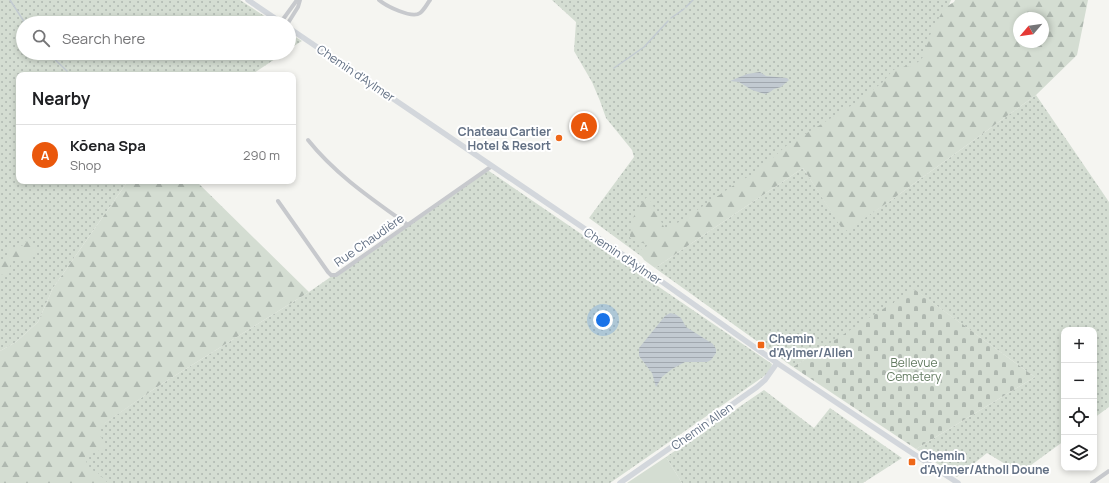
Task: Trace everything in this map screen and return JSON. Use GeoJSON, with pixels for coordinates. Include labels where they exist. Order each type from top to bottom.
{"type":"FeatureCollection","features":[{"type":"Feature","properties":{"kind":"main road"},"geometry":{"type":"LineString","coordinates":[[248,0],[272,16]]}},
{"type":"Feature","properties":{"kind":"main road","name":"Chemin d'Aylmer"},"geometry":{"type":"LineString","coordinates":[[296,33],[644,269],[777,362],[956,482]]}},
{"type":"Feature","properties":{"kind":"main road","name":"Chemin Allen"},"geometry":{"type":"LineString","coordinates":[[620,483],[757,387],[766,380],[777,362]]}},
{"type":"Feature","properties":{"kind":"street"},"geometry":{"type":"LineString","coordinates":[[286,16],[298,0]]}},
{"type":"Feature","properties":{"kind":"street"},"geometry":{"type":"LineString","coordinates":[[292,16],[298,7],[298,0]]}},
{"type":"Feature","properties":{"kind":"street"},"geometry":{"type":"LineString","coordinates":[[379,0],[392,9],[417,14],[422,11],[430,0]]}},
{"type":"Feature","properties":{"kind":"street"},"geometry":{"type":"LineString","coordinates":[[308,140],[347,180],[408,225]]}},
{"type":"Feature","properties":{"kind":"street","name":"Rue Chaudière"},"geometry":{"type":"LineString","coordinates":[[278,201],[331,275],[336,275],[492,166]]}},
{"type":"Feature","properties":{"kind":"street"},"geometry":{"type":"LineString","coordinates":[[1092,483],[1109,471]]}},
{"type":"Feature","properties":{"kind":"green space"},"geometry":{"type":"Polygon","coordinates":[[[0,0],[240,0],[264,16],[16,16],[16,60],[274,60],[256,72],[16,72],[16,184],[126,184],[53,288],[38,322],[16,342],[0,351],[0,0]]]}},
{"type":"Feature","properties":{"kind":"green space"},"geometry":{"type":"Polygon","coordinates":[[[552,0],[951,0],[928,58],[645,259],[589,218],[634,157],[632,150],[606,118],[592,82],[574,51],[576,22],[552,0]]]}},
{"type":"Feature","properties":{"kind":"green space"},"geometry":{"type":"Polygon","coordinates":[[[955,0],[1088,0],[1077,55],[1036,95],[890,201],[844,232],[803,168],[655,268],[644,260],[639,251],[648,245],[630,238],[631,225],[634,215],[648,196],[665,229],[681,221],[737,183],[758,171],[786,146],[857,102],[883,82],[892,71],[900,66],[910,67],[918,62],[924,56],[928,39],[944,8],[955,0]]]}},
{"type":"Feature","properties":{"kind":"green space"},"geometry":{"type":"Polygon","coordinates":[[[296,37],[302,41],[296,45],[296,37]]]}},
{"type":"Feature","properties":{"kind":"green space"},"geometry":{"type":"Polygon","coordinates":[[[1036,95],[1109,202],[1109,407],[1097,416],[1097,327],[1061,327],[1061,443],[1020,473],[987,453],[957,477],[916,449],[1035,377],[915,290],[793,367],[655,268],[803,168],[844,231],[890,201],[1036,95]]]}},
{"type":"Feature","properties":{"kind":"green space"},"geometry":{"type":"Polygon","coordinates":[[[486,169],[772,364],[770,372],[610,483],[17,483],[160,385],[309,292],[486,169]]]}},
{"type":"Feature","properties":{"kind":"green space"},"geometry":{"type":"Polygon","coordinates":[[[126,184],[199,184],[309,292],[160,385],[105,423],[98,430],[106,448],[85,456],[88,468],[98,473],[108,483],[0,483],[0,351],[16,342],[38,322],[53,288],[126,184]]]}},
{"type":"Feature","properties":{"kind":"green space"},"geometry":{"type":"Polygon","coordinates":[[[30,238],[37,252],[34,256],[29,260],[12,260],[8,272],[2,275],[0,274],[0,262],[4,260],[9,249],[24,245],[26,240],[30,238]]]}},
{"type":"Feature","properties":{"kind":"green space","name":"Bellevue Cemetery"},"geometry":{"type":"Polygon","coordinates":[[[914,289],[1035,377],[916,449],[793,367],[914,289]]]}},
{"type":"Feature","properties":{"kind":"green space"},"geometry":{"type":"Polygon","coordinates":[[[764,390],[814,428],[830,408],[902,458],[863,483],[682,483],[666,457],[764,390]]]}},
{"type":"Feature","properties":{"kind":"green space"},"geometry":{"type":"Polygon","coordinates":[[[666,457],[682,483],[627,483],[666,457]]]}},
{"type":"Feature","properties":{"kind":"shaded area"},"geometry":{"type":"Polygon","coordinates":[[[760,72],[766,76],[787,78],[789,80],[781,87],[765,94],[752,90],[739,82],[730,81],[747,74],[760,72]]]}},
{"type":"Feature","properties":{"kind":"shaded area"},"geometry":{"type":"Polygon","coordinates":[[[670,313],[681,318],[686,327],[713,344],[716,349],[716,353],[711,360],[707,362],[685,362],[672,369],[662,377],[656,387],[652,373],[639,356],[639,348],[665,316],[670,313]]]}},
{"type":"Feature","properties":{"kind":"waterway"},"geometry":{"type":"LineString","coordinates":[[10,0],[20,16]]}},
{"type":"Feature","properties":{"kind":"waterway"},"geometry":{"type":"LineString","coordinates":[[686,7],[693,0]]}},
{"type":"Feature","properties":{"kind":"waterway"},"geometry":{"type":"LineString","coordinates":[[671,18],[684,9]]}},
{"type":"Feature","properties":{"kind":"waterway"},"geometry":{"type":"LineString","coordinates":[[614,68],[644,47],[668,21]]}},
{"type":"Feature","properties":{"kind":"waterway"},"geometry":{"type":"LineString","coordinates":[[55,60],[67,71]]}},
{"type":"Feature","properties":{"kind":"place","name":"Kōena Spa"},"geometry":{"type":"Point","coordinates":[584,126]}},
{"type":"Feature","properties":{"kind":"place","name":"Chateau Cartier Hotel & Resort"},"geometry":{"type":"Point","coordinates":[559,138]}},
{"type":"Feature","properties":{"kind":"place","name":"Chemin d'Aylmer/Allen"},"geometry":{"type":"Point","coordinates":[761,345]}},
{"type":"Feature","properties":{"kind":"place","name":"Chemin d'Aylmer/Atholl Doune"},"geometry":{"type":"Point","coordinates":[912,462]}}]}
